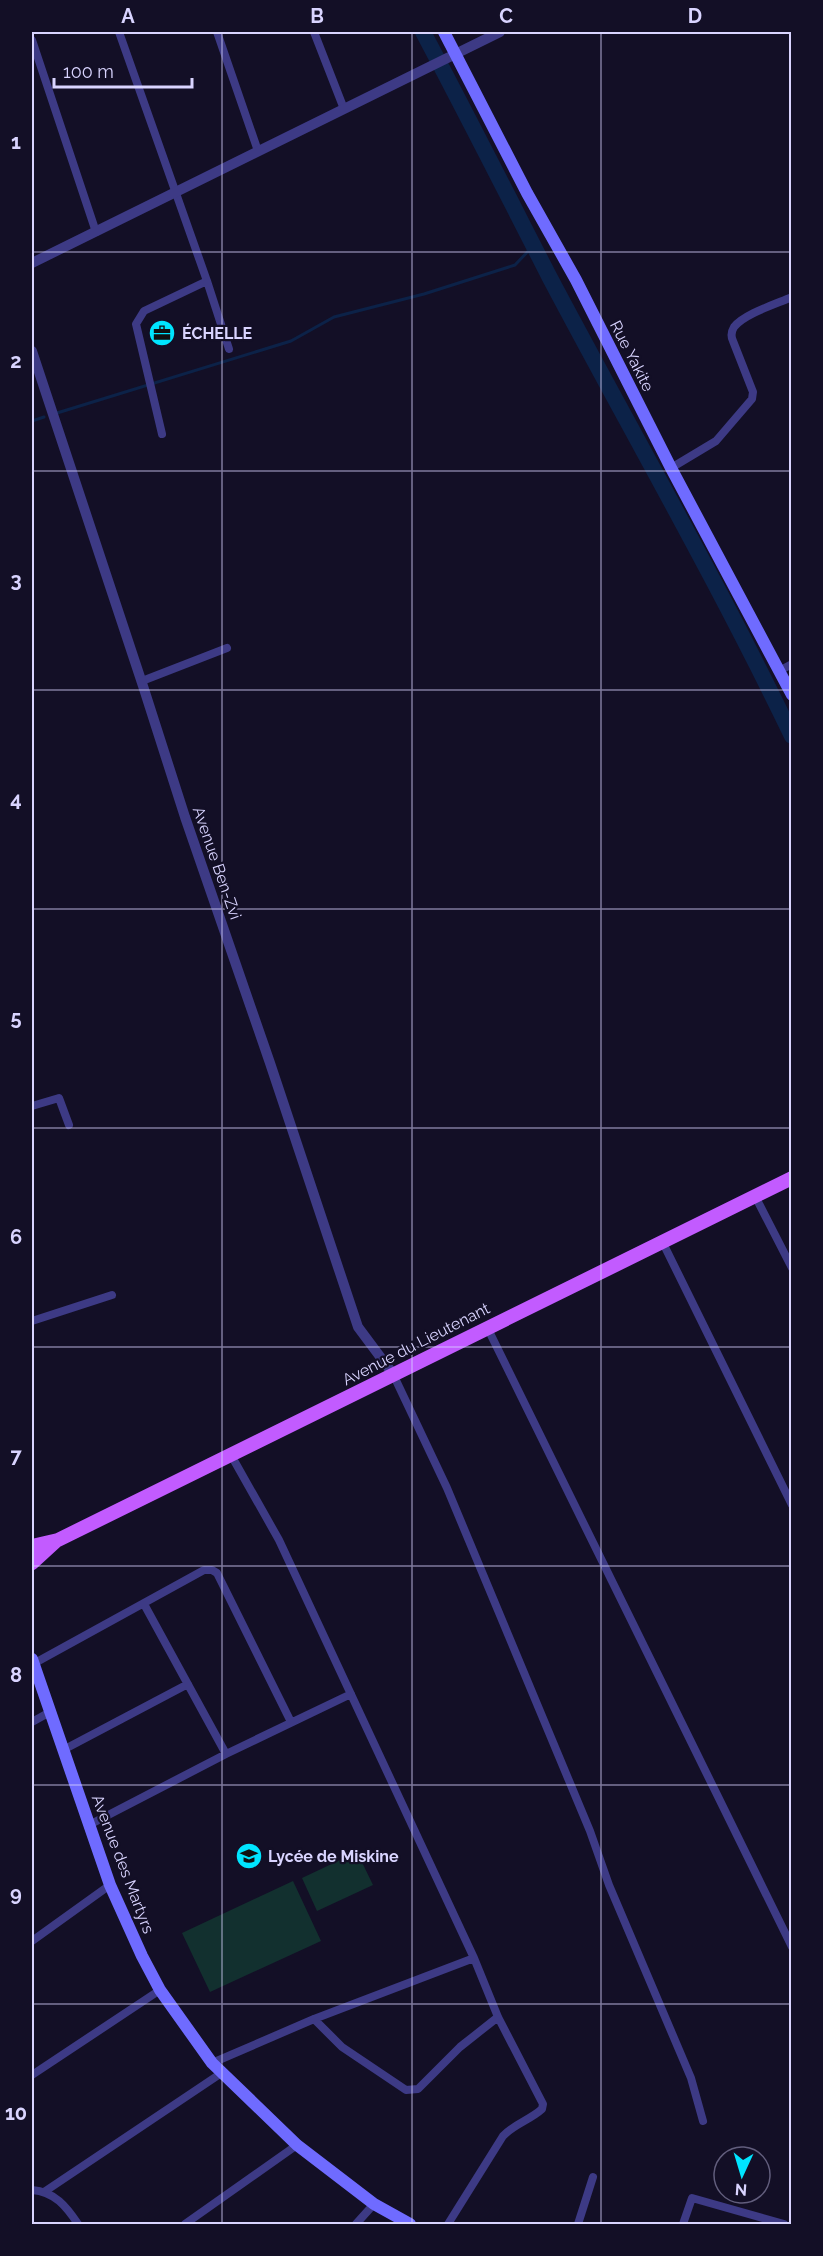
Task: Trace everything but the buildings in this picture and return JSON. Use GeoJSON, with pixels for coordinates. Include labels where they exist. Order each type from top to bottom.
{"type":"FeatureCollection","features":[{"type":"Feature","properties":{"kind":"main road","name":"Rue Yakite"},"geometry":{"type":"LineString","coordinates":[[444,32],[453,55],[576,280],[671,468],[792,695]]}},
{"type":"Feature","properties":{"kind":"main road","name":"Avenue du Lieutenant"},"geometry":{"type":"LineString","coordinates":[[32,1546],[56,1541],[662,1240],[792,1178]]}},
{"type":"Feature","properties":{"kind":"main road","name":"Avenue du Lieutenant"},"geometry":{"type":"LineString","coordinates":[[32,1563],[37,1561],[56,1541]]}},
{"type":"Feature","properties":{"kind":"main road","name":"Avenue des Martyrs"},"geometry":{"type":"LineString","coordinates":[[32,1661],[110,1885],[160,1990],[212,2063],[297,2145],[374,2204],[410,2224]]}},
{"type":"Feature","properties":{"kind":"street"},"geometry":{"type":"LineString","coordinates":[[119,32],[229,349]]}},
{"type":"Feature","properties":{"kind":"street"},"geometry":{"type":"LineString","coordinates":[[217,32],[258,151]]}},
{"type":"Feature","properties":{"kind":"street"},"geometry":{"type":"LineString","coordinates":[[314,32],[344,109]]}},
{"type":"Feature","properties":{"kind":"street"},"geometry":{"type":"LineString","coordinates":[[32,263],[500,32]]}},
{"type":"Feature","properties":{"kind":"street"},"geometry":{"type":"LineString","coordinates":[[32,40],[96,232]]}},
{"type":"Feature","properties":{"kind":"street"},"geometry":{"type":"LineString","coordinates":[[162,434],[136,324],[144,310],[207,281]]}},
{"type":"Feature","properties":{"kind":"street"},"geometry":{"type":"LineString","coordinates":[[671,468],[717,441],[752,399],[753,392],[731,336],[734,327],[792,297]]}},
{"type":"Feature","properties":{"kind":"street","name":"Avenue Ben-Zvi"},"geometry":{"type":"LineString","coordinates":[[32,351],[36,376],[142,681],[185,817],[358,1327],[393,1374]]}},
{"type":"Feature","properties":{"kind":"street"},"geometry":{"type":"LineString","coordinates":[[142,681],[227,648]]}},
{"type":"Feature","properties":{"kind":"street"},"geometry":{"type":"LineString","coordinates":[[779,671],[792,664]]}},
{"type":"Feature","properties":{"kind":"street"},"geometry":{"type":"LineString","coordinates":[[32,1107],[59,1098],[69,1125]]}},
{"type":"Feature","properties":{"kind":"street"},"geometry":{"type":"LineString","coordinates":[[755,1196],[792,1268]]}},
{"type":"Feature","properties":{"kind":"street"},"geometry":{"type":"LineString","coordinates":[[662,1240],[792,1505]]}},
{"type":"Feature","properties":{"kind":"street"},"geometry":{"type":"LineString","coordinates":[[32,1321],[112,1295]]}},
{"type":"Feature","properties":{"kind":"street"},"geometry":{"type":"LineString","coordinates":[[487,1327],[792,1947]]}},
{"type":"Feature","properties":{"kind":"street"},"geometry":{"type":"LineString","coordinates":[[393,1374],[447,1488],[590,1831],[609,1885],[691,2078],[703,2121]]}},
{"type":"Feature","properties":{"kind":"street"},"geometry":{"type":"LineString","coordinates":[[231,1455],[279,1540],[474,1958],[498,2017],[543,2104],[542,2109],[512,2127],[503,2136],[448,2224]]}},
{"type":"Feature","properties":{"kind":"street"},"geometry":{"type":"LineString","coordinates":[[32,1661],[144,1604],[204,1570],[212,1570],[217,1573],[291,1722]]}},
{"type":"Feature","properties":{"kind":"street"},"geometry":{"type":"LineString","coordinates":[[144,1604],[226,1754]]}},
{"type":"Feature","properties":{"kind":"street"},"geometry":{"type":"LineString","coordinates":[[63,1750],[188,1684]]}},
{"type":"Feature","properties":{"kind":"street"},"geometry":{"type":"LineString","coordinates":[[89,1825],[226,1754],[351,1694]]}},
{"type":"Feature","properties":{"kind":"street"},"geometry":{"type":"LineString","coordinates":[[32,1722],[50,1712]]}},
{"type":"Feature","properties":{"kind":"street"},"geometry":{"type":"LineString","coordinates":[[32,1941],[110,1885]]}},
{"type":"Feature","properties":{"kind":"street"},"geometry":{"type":"LineString","coordinates":[[212,2063],[314,2019],[474,1958]]}},
{"type":"Feature","properties":{"kind":"street"},"geometry":{"type":"LineString","coordinates":[[32,2075],[160,1990]]}},
{"type":"Feature","properties":{"kind":"street"},"geometry":{"type":"LineString","coordinates":[[314,2019],[342,2048],[406,2090],[418,2089],[460,2047],[498,2017]]}},
{"type":"Feature","properties":{"kind":"street"},"geometry":{"type":"LineString","coordinates":[[44,2192],[223,2072]]}},
{"type":"Feature","properties":{"kind":"street"},"geometry":{"type":"LineString","coordinates":[[185,2224],[297,2145]]}},
{"type":"Feature","properties":{"kind":"street"},"geometry":{"type":"LineString","coordinates":[[578,2224],[593,2177]]}},
{"type":"Feature","properties":{"kind":"street"},"geometry":{"type":"LineString","coordinates":[[32,2190],[44,2192],[64,2204],[78,2224]]}},
{"type":"Feature","properties":{"kind":"street"},"geometry":{"type":"LineString","coordinates":[[683,2224],[692,2198],[784,2224]]}},
{"type":"Feature","properties":{"kind":"street"},"geometry":{"type":"LineString","coordinates":[[356,2224],[374,2204]]}},
{"type":"Feature","properties":{"kind":"green space"},"geometry":{"type":"Polygon","coordinates":[[[357,1852],[373,1885],[317,1911],[302,1878],[357,1852]]]}},
{"type":"Feature","properties":{"kind":"green space"},"geometry":{"type":"Polygon","coordinates":[[[293,1881],[321,1941],[210,1992],[182,1933],[293,1881]]]}},
{"type":"Feature","properties":{"kind":"waterway"},"geometry":{"type":"LineString","coordinates":[[423,32],[550,278],[734,620],[792,736]]}},
{"type":"Feature","properties":{"kind":"waterway"},"geometry":{"type":"LineString","coordinates":[[57,413],[291,341],[334,317],[424,294],[515,265],[534,245]]}},
{"type":"Feature","properties":{"kind":"waterway"},"geometry":{"type":"LineString","coordinates":[[32,421],[44,417]]}},
{"type":"Feature","properties":{"kind":"place","name":"ÉCHELLE"},"geometry":{"type":"Point","coordinates":[162,333]}},
{"type":"Feature","properties":{"kind":"place","name":"Lycée de Miskine"},"geometry":{"type":"Point","coordinates":[249,1856]}}]}
